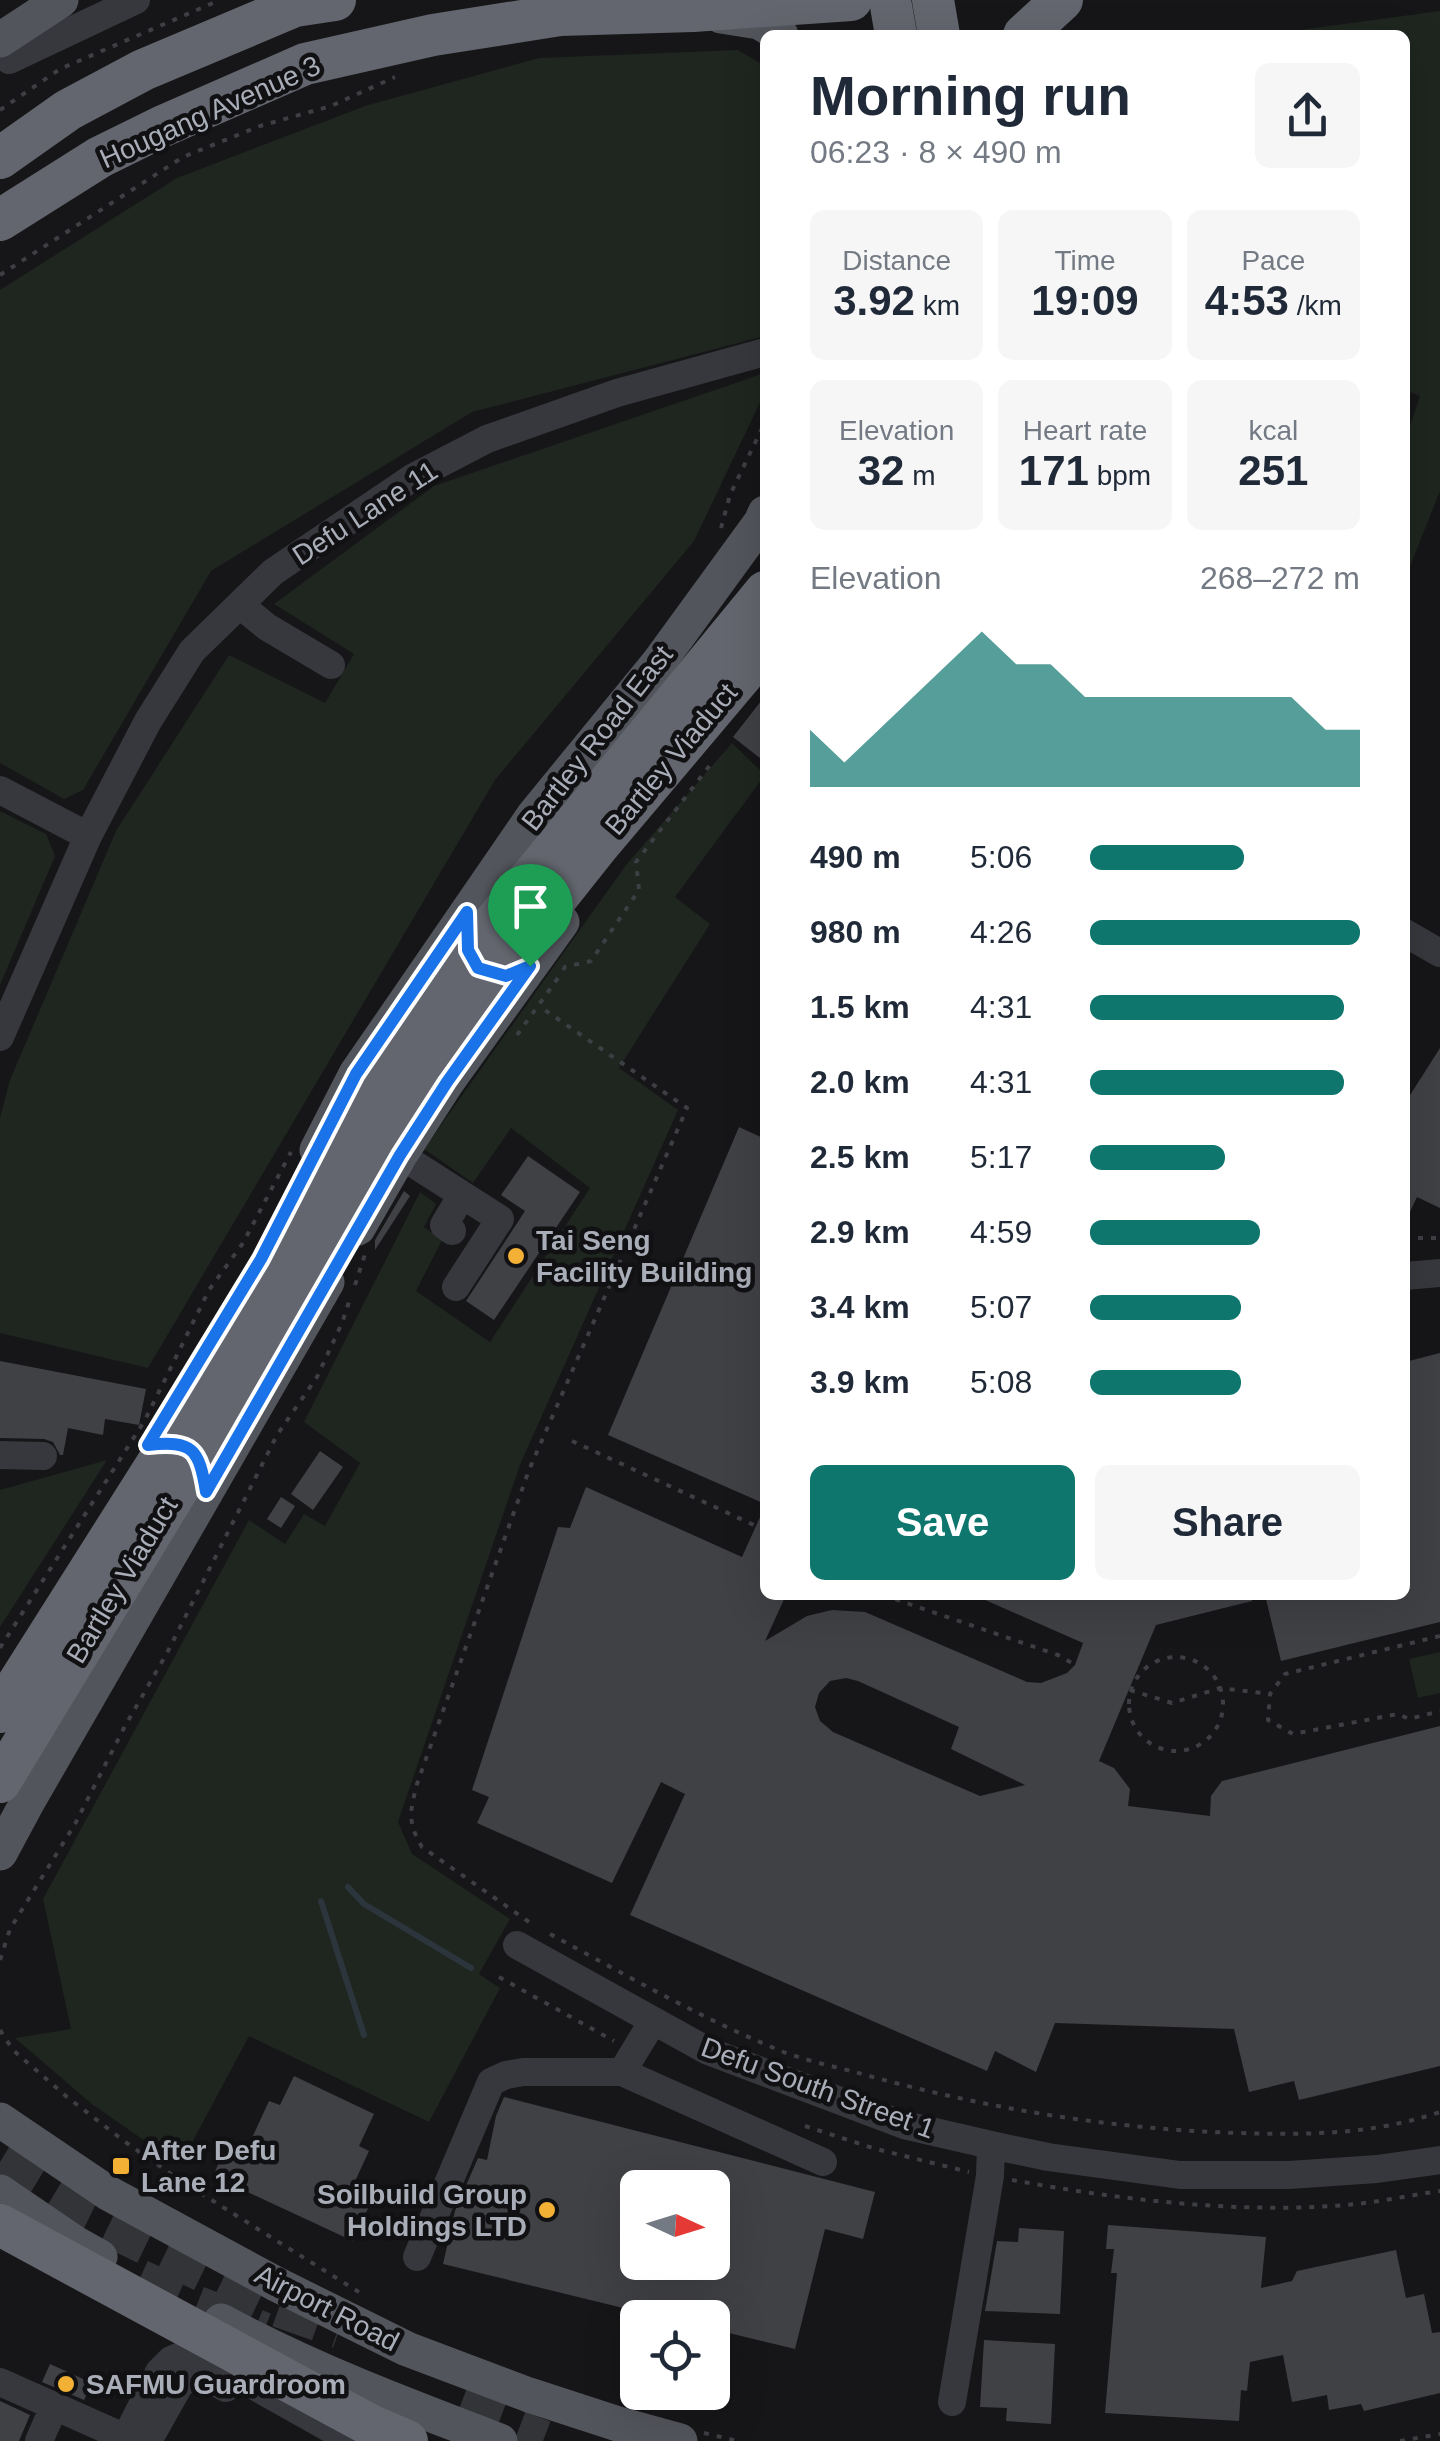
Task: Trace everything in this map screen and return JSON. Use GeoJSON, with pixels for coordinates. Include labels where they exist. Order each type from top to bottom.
{"type":"FeatureCollection","features":[{"type":"Feature","properties":{"kind":"highway"},"geometry":{"type":"LineString","coordinates":[[0,158],[68,110],[142,70],[294,6],[335,0]]}},
{"type":"Feature","properties":{"kind":"highway","name":"Hougang Avenue 3"},"geometry":{"type":"LineString","coordinates":[[0,220],[100,158],[305,64],[433,36],[560,15],[851,0]]}},
{"type":"Feature","properties":{"kind":"highway"},"geometry":{"type":"LineString","coordinates":[[890,0],[895,30]]}},
{"type":"Feature","properties":{"kind":"highway"},"geometry":{"type":"LineString","coordinates":[[933,0],[938,30]]}},
{"type":"Feature","properties":{"kind":"highway"},"geometry":{"type":"LineString","coordinates":[[1029,30],[1062,0]]}},
{"type":"Feature","properties":{"kind":"highway","name":"Bartley Viaduct"},"geometry":{"type":"LineString","coordinates":[[0,1712],[186,1418],[352,1128],[432,1006],[493,924],[760,598]]}},
{"type":"Feature","properties":{"kind":"highway","name":"Bartley Viaduct"},"geometry":{"type":"LineString","coordinates":[[0,1782],[301,1286],[405,1103],[486,986],[760,654]]}},
{"type":"Feature","properties":{"kind":"highway"},"geometry":{"type":"LineString","coordinates":[[0,2224],[202,2336],[407,2441]]}},
{"type":"Feature","properties":{"kind":"main road"},"geometry":{"type":"LineString","coordinates":[[2,55],[61,0]]}},
{"type":"Feature","properties":{"kind":"main road"},"geometry":{"type":"LineString","coordinates":[[953,0],[957,30]]}},
{"type":"Feature","properties":{"kind":"main road"},"geometry":{"type":"LineString","coordinates":[[693,11],[759,22],[773,30]]}},
{"type":"Feature","properties":{"kind":"main road","name":"Bartley Road East"},"geometry":{"type":"LineString","coordinates":[[0,1684],[261,1259],[356,1074],[534,816],[659,662],[760,523]]}},
{"type":"Feature","properties":{"kind":"main road"},"geometry":{"type":"LineString","coordinates":[[0,1853],[400,1155],[447,1082],[608,858],[760,674]]}},
{"type":"Feature","properties":{"kind":"main road"},"geometry":{"type":"LineString","coordinates":[[467,912],[468,950],[478,968],[506,976],[530,966]]}},
{"type":"Feature","properties":{"kind":"main road"},"geometry":{"type":"LineString","coordinates":[[148,1445],[176,1442],[191,1450],[201,1461],[206,1492]]}},
{"type":"Feature","properties":{"kind":"main road","name":"Airport Road"},"geometry":{"type":"LineString","coordinates":[[0,2111],[14,2130],[125,2202],[407,2349],[585,2427],[692,2437]]}},
{"type":"Feature","properties":{"kind":"main road","name":"Airport Road"},"geometry":{"type":"LineString","coordinates":[[0,2192],[75,2244],[253,2338],[386,2398],[500,2441]]}},
{"type":"Feature","properties":{"kind":"street"},"geometry":{"type":"LineString","coordinates":[[2,55],[136,0]]}},
{"type":"Feature","properties":{"kind":"street","name":"Defu Lane 11"},"geometry":{"type":"LineString","coordinates":[[0,1037],[88,836],[148,721],[192,650],[274,572],[412,478],[487,439],[617,393],[760,353]]}},
{"type":"Feature","properties":{"kind":"street"},"geometry":{"type":"LineString","coordinates":[[240,604],[267,627],[332,665]]}},
{"type":"Feature","properties":{"kind":"street"},"geometry":{"type":"LineString","coordinates":[[0,790],[88,836]]}},
{"type":"Feature","properties":{"kind":"street"},"geometry":{"type":"LineString","coordinates":[[1410,936],[1440,953]]}},
{"type":"Feature","properties":{"kind":"street"},"geometry":{"type":"LineString","coordinates":[[400,1155],[500,1220],[456,1288]]}},
{"type":"Feature","properties":{"kind":"street"},"geometry":{"type":"LineString","coordinates":[[452,1230],[444,1225],[462,1194]]}},
{"type":"Feature","properties":{"kind":"street"},"geometry":{"type":"LineString","coordinates":[[1410,1276],[1440,1274]]}},
{"type":"Feature","properties":{"kind":"street"},"geometry":{"type":"LineString","coordinates":[[0,1455],[43,1456]]}},
{"type":"Feature","properties":{"kind":"street","name":"Defu South Street 1"},"geometry":{"type":"LineString","coordinates":[[522,1934],[653,2021],[708,2052],[904,2125],[1048,2157],[1180,2175],[1289,2175],[1440,2160]]}},
{"type":"Feature","properties":{"kind":"street"},"geometry":{"type":"LineString","coordinates":[[622,2072],[653,2021]]}},
{"type":"Feature","properties":{"kind":"street"},"geometry":{"type":"LineString","coordinates":[[417,2256],[491,2082],[506,2075],[622,2072],[823,2162]]}},
{"type":"Feature","properties":{"kind":"street"},"geometry":{"type":"LineString","coordinates":[[952,2402],[990,2176],[991,2145]]}},
{"type":"Feature","properties":{"kind":"street"},"geometry":{"type":"LineString","coordinates":[[133,2440],[160,2372],[183,2354],[233,2374],[352,2441]]}},
{"type":"Feature","properties":{"kind":"street"},"geometry":{"type":"LineString","coordinates":[[133,2440],[180,2384],[191,2377],[205,2377],[324,2441]]}},
{"type":"Feature","properties":{"kind":"street"},"geometry":{"type":"LineString","coordinates":[[0,2382],[94,2433],[133,2440]]}},
{"type":"Feature","properties":{"kind":"street"},"geometry":{"type":"LineString","coordinates":[[39,2441],[54,2408]]}},
{"type":"Feature","properties":{"kind":"path"},"geometry":{"type":"LineString","coordinates":[[0,110],[60,69],[220,0]]}},
{"type":"Feature","properties":{"kind":"path"},"geometry":{"type":"LineString","coordinates":[[0,274],[183,157],[260,126],[331,106],[409,70]]}},
{"type":"Feature","properties":{"kind":"path"},"geometry":{"type":"LineString","coordinates":[[517,1035],[565,967],[591,961],[639,890],[636,862],[718,753]]}},
{"type":"Feature","properties":{"kind":"path"},"geometry":{"type":"LineString","coordinates":[[522,1934],[422,1846],[413,1832],[410,1812],[529,1470],[687,1108],[539,1006]]}},
{"type":"Feature","properties":{"kind":"path"},"geometry":{"type":"LineString","coordinates":[[0,1960],[10,1929],[76,1824],[277,1435],[317,1377],[342,1323],[366,1253],[367,1237]]}},
{"type":"Feature","properties":{"kind":"path"},"geometry":{"type":"LineString","coordinates":[[1410,1238],[1440,1238]]}},
{"type":"Feature","properties":{"kind":"path"},"geometry":{"type":"LineString","coordinates":[[572,1441],[756,1526]]}},
{"type":"Feature","properties":{"kind":"path"},"geometry":{"type":"LineString","coordinates":[[898,1600],[1075,1664]]}},
{"type":"Feature","properties":{"kind":"path"},"geometry":{"type":"LineString","coordinates":[[1440,1636],[1284,1674],[1270,1694],[1268,1720],[1294,1734],[1398,1714],[1409,1719],[1440,1711]]}},
{"type":"Feature","properties":{"kind":"path"},"geometry":{"type":"LineString","coordinates":[[1189,1659],[1202,1665],[1220,1688],[1220,1718],[1213,1733],[1201,1744],[1170,1751],[1154,1746],[1132,1722],[1130,1690],[1147,1667],[1160,1660],[1189,1659]]}},
{"type":"Feature","properties":{"kind":"path"},"geometry":{"type":"LineString","coordinates":[[1130,1690],[1172,1703],[1220,1688],[1270,1694]]}},
{"type":"Feature","properties":{"kind":"path"},"geometry":{"type":"LineString","coordinates":[[545,1931],[664,1996],[777,2050],[951,2098],[1101,2123],[1253,2134],[1388,2128],[1440,2112]]}},
{"type":"Feature","properties":{"kind":"path"},"geometry":{"type":"LineString","coordinates":[[0,2030],[13,2050],[128,2144],[181,2182],[368,2297]]}},
{"type":"Feature","properties":{"kind":"path"},"geometry":{"type":"LineString","coordinates":[[1400,2441],[1440,2434]]}},
{"type":"Feature","properties":{"kind":"path"},"geometry":{"type":"LineString","coordinates":[[692,2437],[738,2441]]}},
{"type":"Feature","properties":{"kind":"shaded area"},"geometry":{"type":"Polygon","coordinates":[[[1440,11],[1440,491],[1410,566],[1410,426],[1420,396],[1410,392],[1410,30],[1300,30],[1440,11]]]}},
{"type":"Feature","properties":{"kind":"shaded area"},"geometry":{"type":"Polygon","coordinates":[[[738,50],[760,63],[760,337],[472,412],[211,571],[83,790],[64,799],[0,763],[0,290],[177,178],[365,106],[539,58],[738,50]]]}},
{"type":"Feature","properties":{"kind":"shaded area"},"geometry":{"type":"Polygon","coordinates":[[[760,375],[760,402],[694,541],[495,780],[148,1368],[0,1333],[0,1118],[10,1080],[116,831],[229,655],[325,703],[354,654],[274,604],[434,486],[760,375]]]}},
{"type":"Feature","properties":{"kind":"shaded area"},"geometry":{"type":"Polygon","coordinates":[[[732,743],[760,770],[760,782],[675,897],[710,924],[619,1068],[678,1110],[520,1465],[398,1822],[412,1854],[510,1919],[479,1974],[500,1988],[429,2122],[249,2036],[180,2165],[93,2105],[15,2038],[71,2029],[43,1899],[249,1520],[285,1544],[304,1514],[325,1526],[360,1463],[304,1422],[420,1192],[436,1204],[424,1227],[442,1240],[416,1291],[490,1342],[590,1188],[511,1128],[473,1183],[424,1149],[626,865],[732,743]]]}},
{"type":"Feature","properties":{"kind":"shaded area"},"geometry":{"type":"Polygon","coordinates":[[[0,811],[46,834],[55,856],[0,985],[0,811]]]}},
{"type":"Feature","properties":{"kind":"shaded area"},"geometry":{"type":"Polygon","coordinates":[[[107,1460],[0,1627],[0,1490],[107,1460]]]}},
{"type":"Feature","properties":{"kind":"shaded area"},"geometry":{"type":"Polygon","coordinates":[[[1440,1652],[1440,1693],[1418,1698],[1409,1659],[1440,1652]]]}},
{"type":"Feature","properties":{"kind":"building"},"geometry":{"type":"Polygon","coordinates":[[[760,702],[760,758],[733,737],[760,702]]]}},
{"type":"Feature","properties":{"kind":"building"},"geometry":{"type":"Polygon","coordinates":[[[1440,1048],[1440,1208],[1417,1197],[1410,1212],[1410,1095],[1440,1048]]]}},
{"type":"Feature","properties":{"kind":"building"},"geometry":{"type":"Polygon","coordinates":[[[739,1127],[760,1137],[760,1502],[608,1435],[739,1127]]]}},
{"type":"Feature","properties":{"kind":"building","name":"Tai Seng Facility Building"},"geometry":{"type":"Polygon","coordinates":[[[528,1156],[580,1192],[494,1320],[466,1301],[525,1211],[501,1195],[528,1156]]]}},
{"type":"Feature","properties":{"kind":"building"},"geometry":{"type":"Polygon","coordinates":[[[404,1191],[410,1196],[375,1250],[375,1240],[404,1191]]]}},
{"type":"Feature","properties":{"kind":"building"},"geometry":{"type":"Polygon","coordinates":[[[1440,1353],[1440,1622],[1281,1661],[1266,1600],[1410,1600],[1410,1361],[1440,1353]]]}},
{"type":"Feature","properties":{"kind":"building"},"geometry":{"type":"Polygon","coordinates":[[[0,1361],[146,1389],[139,1425],[105,1419],[103,1435],[68,1428],[63,1455],[53,1442],[44,1439],[0,1438],[0,1361]]]}},
{"type":"Feature","properties":{"kind":"building"},"geometry":{"type":"Polygon","coordinates":[[[320,1451],[343,1467],[313,1510],[291,1494],[320,1451]]]}},
{"type":"Feature","properties":{"kind":"building"},"geometry":{"type":"Polygon","coordinates":[[[586,1487],[742,1557],[760,1517],[760,1600],[784,1600],[765,1641],[807,1616],[832,1610],[865,1612],[1027,1682],[1041,1683],[1067,1673],[1075,1665],[1083,1643],[985,1600],[1252,1600],[1156,1625],[1099,1761],[1114,1768],[1130,1789],[1128,1806],[1210,1816],[1211,1796],[1222,1781],[1440,1726],[1440,2066],[1299,2100],[1294,2081],[1249,2092],[1234,2029],[1055,2023],[1036,2072],[995,2051],[987,2071],[630,1915],[685,1794],[661,1782],[612,1883],[477,1823],[489,1797],[472,1790],[558,1527],[570,1528],[586,1487]],[[846,1678],[830,1681],[819,1693],[815,1707],[820,1721],[833,1732],[980,1796],[1025,1785],[951,1749],[959,1727],[846,1678]]]}},
{"type":"Feature","properties":{"kind":"building"},"geometry":{"type":"Polygon","coordinates":[[[281,1497],[295,1506],[281,1528],[267,1519],[281,1497]]]}},
{"type":"Feature","properties":{"kind":"building"},"geometry":{"type":"Polygon","coordinates":[[[294,2076],[374,2114],[359,2146],[369,2151],[350,2192],[371,2202],[353,2241],[213,2176],[227,2144],[245,2153],[269,2101],[280,2105],[294,2076]]]}},
{"type":"Feature","properties":{"kind":"building","name":"Soilbuild Group Holdings LTD"},"geometry":{"type":"Polygon","coordinates":[[[504,2097],[875,2192],[863,2239],[825,2229],[795,2349],[730,2333],[730,2300],[620,2300],[620,2307],[443,2264],[455,2211],[478,2158],[487,2160],[504,2097]]]}},
{"type":"Feature","properties":{"kind":"building"},"geometry":{"type":"Polygon","coordinates":[[[1108,2225],[1266,2237],[1261,2288],[1292,2281],[1297,2271],[1396,2250],[1406,2298],[1424,2294],[1432,2333],[1440,2332],[1440,2393],[1364,2411],[1361,2404],[1329,2410],[1327,2395],[1292,2402],[1283,2355],[1250,2362],[1247,2391],[1241,2390],[1239,2421],[1105,2413],[1117,2273],[1111,2273],[1114,2249],[1106,2249],[1108,2225]]]}},
{"type":"Feature","properties":{"kind":"building"},"geometry":{"type":"Polygon","coordinates":[[[1019,2228],[1064,2231],[1060,2314],[985,2311],[997,2241],[1018,2242],[1019,2228]]]}},
{"type":"Feature","properties":{"kind":"building"},"geometry":{"type":"Polygon","coordinates":[[[984,2340],[1055,2344],[1051,2424],[1006,2421],[1007,2408],[980,2407],[984,2340]]]}},
{"type":"Feature","properties":{"kind":"building","name":"SAFMU Guardroom"},"geometry":{"type":"Polygon","coordinates":[[[50,2364],[92,2383],[84,2400],[42,2382],[50,2364]]]}},
{"type":"Feature","properties":{"kind":"building"},"geometry":{"type":"Polygon","coordinates":[[[0,2401],[30,2415],[19,2441],[0,2441],[0,2401]]]}},
{"type":"Feature","properties":{"kind":"waterway"},"geometry":{"type":"LineString","coordinates":[[348,1887],[364,1904],[471,1968]]}},
{"type":"Feature","properties":{"kind":"waterway"},"geometry":{"type":"LineString","coordinates":[[321,1901],[364,2035]]}},
{"type":"Feature","properties":{"kind":"tunnel"},"geometry":{"type":"LineString","coordinates":[[0,2162],[87,2215],[267,2302],[340,2328]]}},
{"type":"Feature","properties":{"kind":"tunnel"},"geometry":{"type":"LineString","coordinates":[[139,2280],[263,2333]]}},
{"type":"Feature","properties":{"kind":"tunnel"},"geometry":{"type":"LineString","coordinates":[[459,2409],[543,2441]]}},
{"type":"Feature","properties":{"kind":"place","name":"Tai Seng Facility Building"},"geometry":{"type":"Point","coordinates":[516,1256]}},
{"type":"Feature","properties":{"kind":"place","name":"After Defu Lane 12"},"geometry":{"type":"Point","coordinates":[121,2166]}},
{"type":"Feature","properties":{"kind":"place","name":"Soilbuild Group Holdings LTD"},"geometry":{"type":"Point","coordinates":[547,2210]}},
{"type":"Feature","properties":{"kind":"place","name":"SAFMU Guardroom"},"geometry":{"type":"Point","coordinates":[66,2384]}},
{"type":"Feature","properties":{"kind":"route"},"geometry":{"type":"LineString","coordinates":[[467,912],[468,950],[478,968],[506,976],[530,966],[400,1155],[206,1492],[201,1461],[191,1450],[176,1442],[148,1445],[261,1259],[356,1074],[467,912]]}}]}
